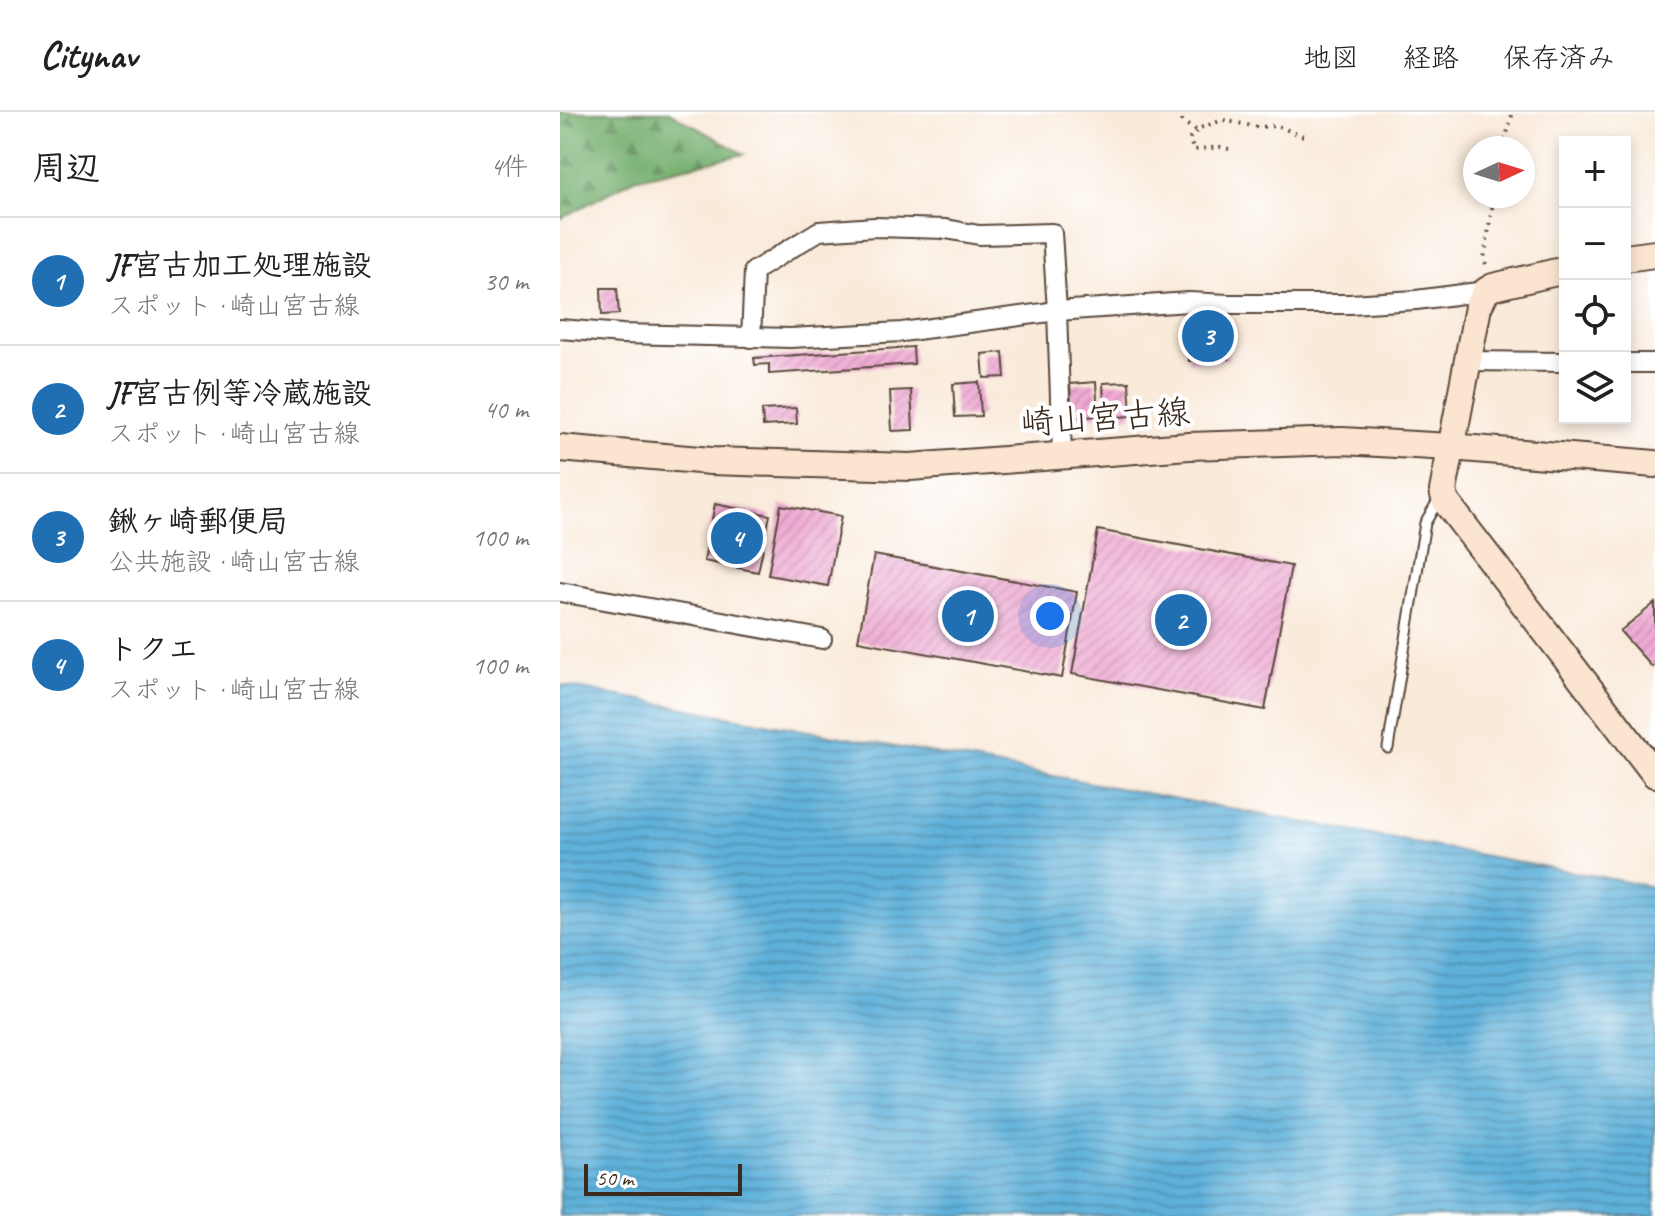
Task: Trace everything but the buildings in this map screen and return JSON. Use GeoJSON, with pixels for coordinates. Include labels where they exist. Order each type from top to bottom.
{"type":"FeatureCollection","features":[{"type":"Feature","properties":{"kind":"main road"},"geometry":{"type":"LineString","coordinates":[[1631,257],[1655,254]]}},
{"type":"Feature","properties":{"kind":"main road"},"geometry":{"type":"LineString","coordinates":[[1559,272],[1490,289],[1478,307],[1443,491],[1446,502],[1655,774]]}},
{"type":"Feature","properties":{"kind":"main road","name":"崎山宮古線"},"geometry":{"type":"LineString","coordinates":[[560,448],[711,461],[910,467],[1251,443],[1342,441],[1655,464]]}},
{"type":"Feature","properties":{"kind":"street"},"geometry":{"type":"LineString","coordinates":[[751,338],[754,271],[819,231],[875,227],[946,229],[979,235],[1052,233],[1062,456]]}},
{"type":"Feature","properties":{"kind":"street"},"geometry":{"type":"LineString","coordinates":[[560,329],[622,334],[790,338],[902,332],[1057,311],[1189,302],[1350,304],[1416,300],[1490,289]]}},
{"type":"Feature","properties":{"kind":"street"},"geometry":{"type":"LineString","coordinates":[[1467,361],[1559,362]]}},
{"type":"Feature","properties":{"kind":"street"},"geometry":{"type":"LineString","coordinates":[[1631,363],[1655,363]]}},
{"type":"Feature","properties":{"kind":"street"},"geometry":{"type":"LineString","coordinates":[[560,592],[822,639]]}},
{"type":"Feature","properties":{"kind":"lane"},"geometry":{"type":"LineString","coordinates":[[1388,748],[1425,523],[1443,491]]}},
{"type":"Feature","properties":{"kind":"path"},"geometry":{"type":"LineString","coordinates":[[1181,112],[1182,122],[1196,130]]}},
{"type":"Feature","properties":{"kind":"path"},"geometry":{"type":"LineString","coordinates":[[1506,136],[1513,112]]}},
{"type":"Feature","properties":{"kind":"path"},"geometry":{"type":"LineString","coordinates":[[1229,149],[1193,150],[1190,138],[1196,130],[1223,120],[1257,127],[1277,126],[1306,137]]}},
{"type":"Feature","properties":{"kind":"path"},"geometry":{"type":"LineString","coordinates":[[1490,289],[1484,259],[1492,208]]}},
{"type":"Feature","properties":{"kind":"green space"},"geometry":{"type":"Polygon","coordinates":[[[560,112],[669,112],[744,154],[634,179],[560,219],[560,112]]]}},
{"type":"Feature","properties":{"kind":"water"},"geometry":{"type":"Polygon","coordinates":[[[560,685],[1655,887],[1655,1216],[560,1216],[560,685]]]}},
{"type":"Feature","properties":{"kind":"place","name":"鍬ヶ崎郵便局"},"geometry":{"type":"Point","coordinates":[1208,336]}},
{"type":"Feature","properties":{"kind":"place","name":"トクエ"},"geometry":{"type":"Point","coordinates":[737,538]}},
{"type":"Feature","properties":{"kind":"place","name":"JF宮古加工処理施設"},"geometry":{"type":"Point","coordinates":[968,616]}},
{"type":"Feature","properties":{"kind":"place","name":"JF宮古例等冷蔵施設"},"geometry":{"type":"Point","coordinates":[1181,620]}}]}
